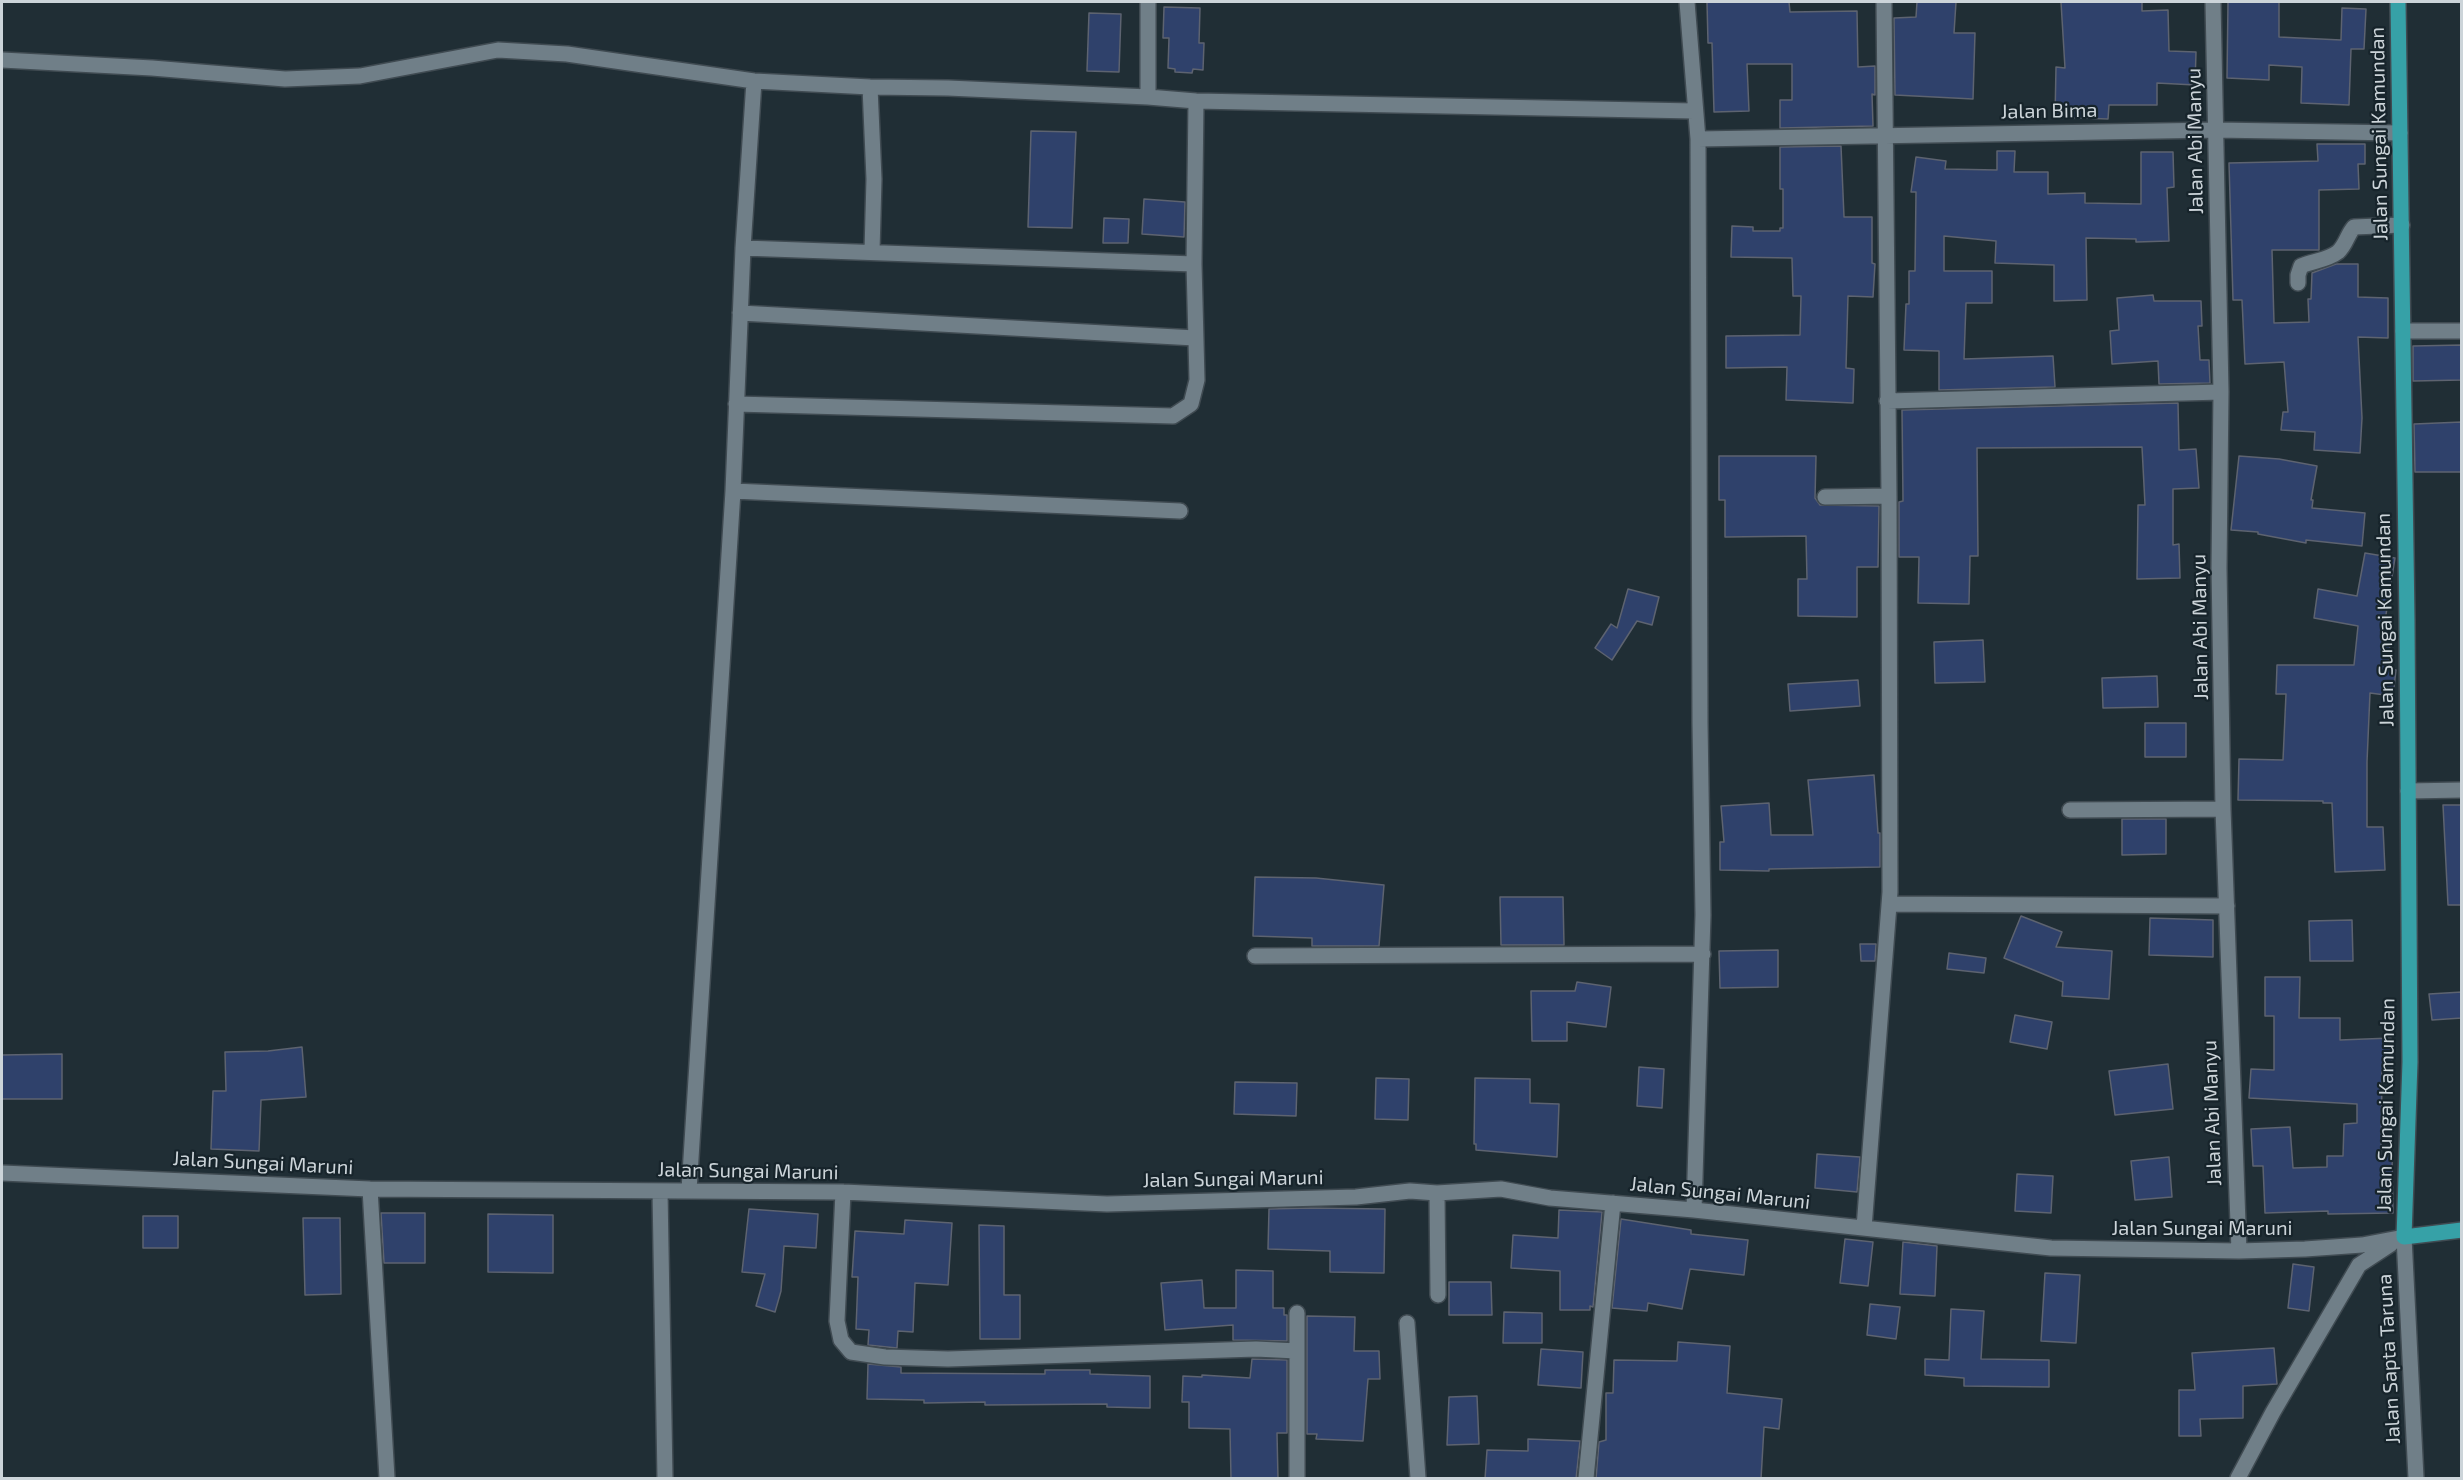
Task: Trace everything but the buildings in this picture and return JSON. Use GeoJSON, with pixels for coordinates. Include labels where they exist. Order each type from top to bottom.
{"type":"FeatureCollection","features":[{"type":"Feature","properties":{"kind":"main road","name":"Jalan Sungai Kamundan"},"geometry":{"type":"LineString","coordinates":[[2398,2],[2410,1062],[2404,1237]]}},
{"type":"Feature","properties":{"kind":"main road","name":"Jalan Sungai Maruni"},"geometry":{"type":"LineString","coordinates":[[2404,1237],[2462,1230]]}},
{"type":"Feature","properties":{"kind":"street"},"geometry":{"type":"LineString","coordinates":[[1148,2],[1148,97]]}},
{"type":"Feature","properties":{"kind":"street"},"geometry":{"type":"LineString","coordinates":[[1687,2],[1698,139],[1703,954],[1694,1210]]}},
{"type":"Feature","properties":{"kind":"street"},"geometry":{"type":"LineString","coordinates":[[1864,1228],[1889,904],[1887,135],[1884,2]]}},
{"type":"Feature","properties":{"kind":"street","name":"Jalan Abi Manyu"},"geometry":{"type":"LineString","coordinates":[[2213,2],[2221,392],[2219,568],[2223,809],[2240,1251]]}},
{"type":"Feature","properties":{"kind":"street"},"geometry":{"type":"LineString","coordinates":[[2,60],[285,79],[360,76],[498,50],[567,54],[754,81],[870,87],[948,88],[1196,101],[1694,111]]}},
{"type":"Feature","properties":{"kind":"street"},"geometry":{"type":"LineString","coordinates":[[689,1190],[733,491],[743,248],[754,81]]}},
{"type":"Feature","properties":{"kind":"street"},"geometry":{"type":"LineString","coordinates":[[870,87],[874,179],[872,251]]}},
{"type":"Feature","properties":{"kind":"street"},"geometry":{"type":"LineString","coordinates":[[736,404],[1173,416],[1191,404],[1197,380],[1194,264],[1196,101]]}},
{"type":"Feature","properties":{"kind":"street","name":"Jalan Bima"},"geometry":{"type":"LineString","coordinates":[[1698,139],[2216,130],[2400,133]]}},
{"type":"Feature","properties":{"kind":"street"},"geometry":{"type":"LineString","coordinates":[[2298,284],[2301,266],[2334,255],[2343,246],[2354,227],[2402,225]]}},
{"type":"Feature","properties":{"kind":"street"},"geometry":{"type":"LineString","coordinates":[[743,248],[1194,264]]}},
{"type":"Feature","properties":{"kind":"street"},"geometry":{"type":"LineString","coordinates":[[740,314],[1195,338]]}},
{"type":"Feature","properties":{"kind":"street"},"geometry":{"type":"LineString","coordinates":[[2403,331],[2462,331]]}},
{"type":"Feature","properties":{"kind":"street"},"geometry":{"type":"LineString","coordinates":[[1887,401],[2221,392]]}},
{"type":"Feature","properties":{"kind":"street"},"geometry":{"type":"LineString","coordinates":[[733,491],[1180,511]]}},
{"type":"Feature","properties":{"kind":"street"},"geometry":{"type":"LineString","coordinates":[[1825,497],[1889,496]]}},
{"type":"Feature","properties":{"kind":"street"},"geometry":{"type":"LineString","coordinates":[[2408,791],[2462,789]]}},
{"type":"Feature","properties":{"kind":"street"},"geometry":{"type":"LineString","coordinates":[[2070,810],[2223,809]]}},
{"type":"Feature","properties":{"kind":"street"},"geometry":{"type":"LineString","coordinates":[[1889,904],[2227,906]]}},
{"type":"Feature","properties":{"kind":"street"},"geometry":{"type":"LineString","coordinates":[[1255,956],[1703,954]]}},
{"type":"Feature","properties":{"kind":"street","name":"Jalan Sungai Maruni"},"geometry":{"type":"LineString","coordinates":[[2,1173],[370,1189],[843,1192],[1107,1204],[1345,1198],[1410,1191],[1437,1193],[1501,1189],[1550,1198],[1694,1210],[2051,1248],[2240,1251],[2362,1245],[2404,1237]]}},
{"type":"Feature","properties":{"kind":"street"},"geometry":{"type":"LineString","coordinates":[[370,1189],[387,1479]]}},
{"type":"Feature","properties":{"kind":"street"},"geometry":{"type":"LineString","coordinates":[[660,1191],[665,1479]]}},
{"type":"Feature","properties":{"kind":"street"},"geometry":{"type":"LineString","coordinates":[[843,1192],[837,1321],[841,1340],[851,1352],[885,1357],[948,1359],[1256,1349],[1297,1351]]}},
{"type":"Feature","properties":{"kind":"street"},"geometry":{"type":"LineString","coordinates":[[1437,1193],[1438,1295]]}},
{"type":"Feature","properties":{"kind":"street"},"geometry":{"type":"LineString","coordinates":[[1586,1479],[1613,1203]]}},
{"type":"Feature","properties":{"kind":"street"},"geometry":{"type":"LineString","coordinates":[[2238,1479],[2273,1412],[2359,1265],[2373,1254],[2404,1237]]}},
{"type":"Feature","properties":{"kind":"street","name":"Jalan Sapta Taruna"},"geometry":{"type":"LineString","coordinates":[[2404,1237],[2416,1479]]}},
{"type":"Feature","properties":{"kind":"street"},"geometry":{"type":"LineString","coordinates":[[1297,1313],[1297,1479]]}},
{"type":"Feature","properties":{"kind":"street"},"geometry":{"type":"LineString","coordinates":[[1407,1323],[1418,1479]]}}]}
